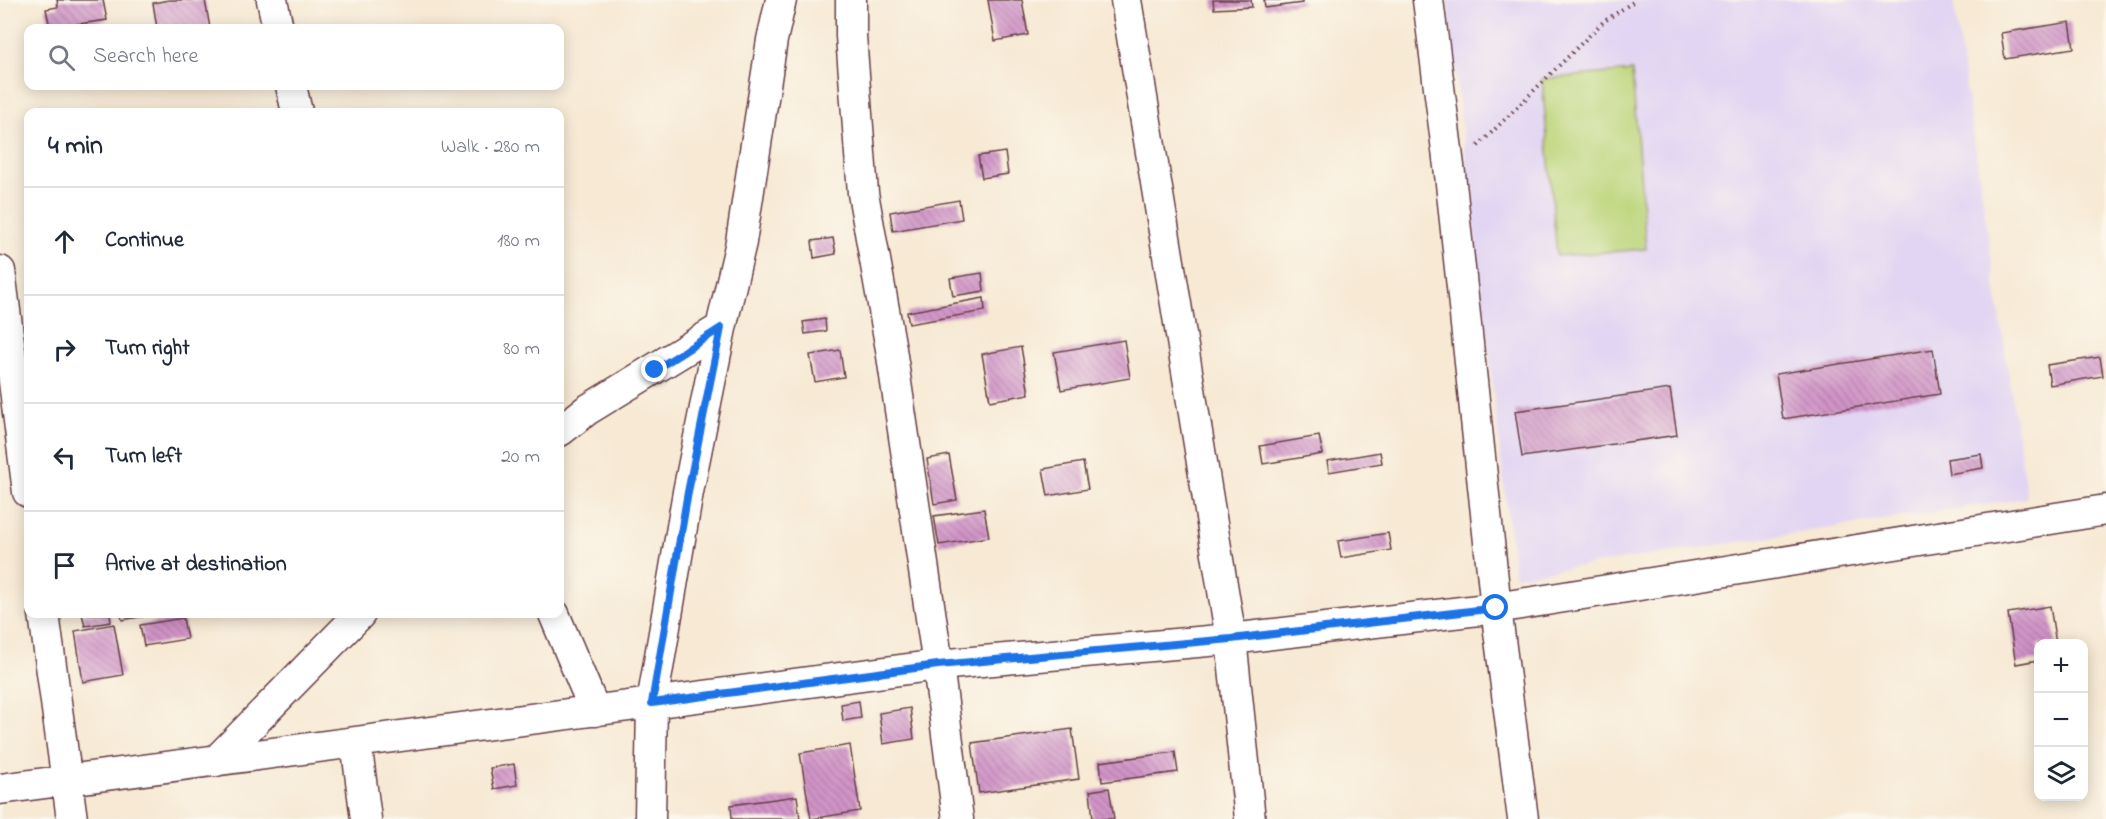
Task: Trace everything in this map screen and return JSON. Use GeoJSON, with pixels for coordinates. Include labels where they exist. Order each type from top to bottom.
{"type":"FeatureCollection","features":[{"type":"Feature","properties":{"kind":"street"},"geometry":{"type":"LineString","coordinates":[[272,0],[277,24]]}},
{"type":"Feature","properties":{"kind":"street"},"geometry":{"type":"LineString","coordinates":[[650,819],[652,703],[688,492],[741,242],[772,40],[781,0]]}},
{"type":"Feature","properties":{"kind":"street"},"geometry":{"type":"LineString","coordinates":[[851,0],[850,36],[863,193],[891,349],[938,665],[958,819]]}},
{"type":"Feature","properties":{"kind":"street"},"geometry":{"type":"LineString","coordinates":[[1126,0],[1231,639],[1250,819]]}},
{"type":"Feature","properties":{"kind":"street"},"geometry":{"type":"LineString","coordinates":[[1428,0],[1450,174],[1496,608],[1523,819]]}},
{"type":"Feature","properties":{"kind":"street"},"geometry":{"type":"LineString","coordinates":[[292,90],[296,108]]}},
{"type":"Feature","properties":{"kind":"street"},"geometry":{"type":"LineString","coordinates":[[0,271],[24,460]]}},
{"type":"Feature","properties":{"kind":"street"},"geometry":{"type":"LineString","coordinates":[[564,428],[587,410],[721,328]]}},
{"type":"Feature","properties":{"kind":"street"},"geometry":{"type":"LineString","coordinates":[[0,789],[938,665],[1231,639],[1496,608],[2106,510]]}},
{"type":"Feature","properties":{"kind":"street"},"geometry":{"type":"LineString","coordinates":[[45,618],[72,819]]}},
{"type":"Feature","properties":{"kind":"street"},"geometry":{"type":"LineString","coordinates":[[216,761],[356,618]]}},
{"type":"Feature","properties":{"kind":"street"},"geometry":{"type":"LineString","coordinates":[[556,618],[595,711]]}},
{"type":"Feature","properties":{"kind":"street"},"geometry":{"type":"LineString","coordinates":[[356,742],[366,819]]}},
{"type":"Feature","properties":{"kind":"path"},"geometry":{"type":"LineString","coordinates":[[1450,174],[1603,22],[1636,0]]}},
{"type":"Feature","properties":{"kind":"shaded area"},"geometry":{"type":"Polygon","coordinates":[[[1447,0],[1953,0],[2027,498],[1515,576],[1447,0]]]}},
{"type":"Feature","properties":{"kind":"green space"},"geometry":{"type":"Polygon","coordinates":[[[1632,71],[1646,249],[1557,256],[1542,79],[1632,71]]]}},
{"type":"Feature","properties":{"kind":"building"},"geometry":{"type":"Polygon","coordinates":[[[57,0],[103,0],[107,20],[78,24],[49,24],[46,9],[58,7],[57,0]]]}},
{"type":"Feature","properties":{"kind":"building"},"geometry":{"type":"Polygon","coordinates":[[[169,0],[205,0],[209,24],[156,24],[153,3],[169,0]]]}},
{"type":"Feature","properties":{"kind":"building"},"geometry":{"type":"Polygon","coordinates":[[[988,0],[1022,0],[1028,35],[995,41],[988,0]]]}},
{"type":"Feature","properties":{"kind":"building"},"geometry":{"type":"Polygon","coordinates":[[[1213,0],[1251,0],[1252,7],[1214,9],[1213,0]]]}},
{"type":"Feature","properties":{"kind":"building"},"geometry":{"type":"Polygon","coordinates":[[[1264,0],[1302,0],[1302,3],[1265,8],[1264,0]]]}},
{"type":"Feature","properties":{"kind":"building"},"geometry":{"type":"Polygon","coordinates":[[[2070,22],[2074,48],[2005,59],[2001,33],[2070,22]]]}},
{"type":"Feature","properties":{"kind":"building"},"geometry":{"type":"Polygon","coordinates":[[[1005,152],[1008,174],[982,178],[978,156],[1005,152]]]}},
{"type":"Feature","properties":{"kind":"building"},"geometry":{"type":"Polygon","coordinates":[[[959,200],[962,219],[893,231],[890,212],[959,200]]]}},
{"type":"Feature","properties":{"kind":"building"},"geometry":{"type":"Polygon","coordinates":[[[833,238],[836,254],[814,258],[812,241],[833,238]]]}},
{"type":"Feature","properties":{"kind":"building"},"geometry":{"type":"Polygon","coordinates":[[[982,273],[984,291],[953,296],[950,278],[982,273]]]}},
{"type":"Feature","properties":{"kind":"building"},"geometry":{"type":"Polygon","coordinates":[[[984,298],[985,311],[909,324],[907,312],[984,298]]]}},
{"type":"Feature","properties":{"kind":"building"},"geometry":{"type":"Polygon","coordinates":[[[825,319],[826,331],[805,334],[803,322],[825,319]]]}},
{"type":"Feature","properties":{"kind":"building"},"geometry":{"type":"Polygon","coordinates":[[[1124,340],[1130,378],[1061,390],[1054,352],[1124,340]]]}},
{"type":"Feature","properties":{"kind":"building"},"geometry":{"type":"Polygon","coordinates":[[[1021,347],[1029,394],[990,401],[982,354],[1021,347]]]}},
{"type":"Feature","properties":{"kind":"building"},"geometry":{"type":"Polygon","coordinates":[[[1933,349],[1940,394],[1783,419],[1776,374],[1933,349]]]}},
{"type":"Feature","properties":{"kind":"building"},"geometry":{"type":"Polygon","coordinates":[[[840,350],[844,377],[815,382],[810,355],[840,350]]]}},
{"type":"Feature","properties":{"kind":"building"},"geometry":{"type":"Polygon","coordinates":[[[2100,357],[2103,376],[2050,385],[2047,365],[2100,357]]]}},
{"type":"Feature","properties":{"kind":"building"},"geometry":{"type":"Polygon","coordinates":[[[1670,389],[1677,435],[1522,457],[1515,411],[1670,389]]]}},
{"type":"Feature","properties":{"kind":"building"},"geometry":{"type":"Polygon","coordinates":[[[1319,436],[1323,454],[1263,464],[1260,446],[1319,436]]]}},
{"type":"Feature","properties":{"kind":"building"},"geometry":{"type":"Polygon","coordinates":[[[1380,452],[1382,463],[1329,472],[1327,461],[1380,452]]]}},
{"type":"Feature","properties":{"kind":"building"},"geometry":{"type":"Polygon","coordinates":[[[1981,454],[1983,468],[1949,474],[1947,459],[1981,454]]]}},
{"type":"Feature","properties":{"kind":"building"},"geometry":{"type":"Polygon","coordinates":[[[949,455],[957,500],[934,504],[927,459],[949,455]]]}},
{"type":"Feature","properties":{"kind":"building"},"geometry":{"type":"Polygon","coordinates":[[[1083,462],[1088,489],[1048,496],[1043,469],[1083,462]]]}},
{"type":"Feature","properties":{"kind":"building"},"geometry":{"type":"Polygon","coordinates":[[[984,509],[989,537],[939,545],[934,516],[984,509]]]}},
{"type":"Feature","properties":{"kind":"building"},"geometry":{"type":"Polygon","coordinates":[[[1388,533],[1391,550],[1341,558],[1338,541],[1388,533]]]}},
{"type":"Feature","properties":{"kind":"building"},"geometry":{"type":"Polygon","coordinates":[[[2050,606],[2055,639],[2034,639],[2034,661],[2016,664],[2008,613],[2050,606]]]}},
{"type":"Feature","properties":{"kind":"building"},"geometry":{"type":"Polygon","coordinates":[[[83,618],[110,618],[111,622],[85,626],[83,618]]]}},
{"type":"Feature","properties":{"kind":"building"},"geometry":{"type":"Polygon","coordinates":[[[183,618],[187,639],[144,646],[140,625],[183,618]]]}},
{"type":"Feature","properties":{"kind":"building"},"geometry":{"type":"Polygon","coordinates":[[[114,624],[123,675],[83,682],[75,631],[114,624]]]}},
{"type":"Feature","properties":{"kind":"building"},"geometry":{"type":"Polygon","coordinates":[[[859,701],[861,718],[843,721],[841,704],[859,701]]]}},
{"type":"Feature","properties":{"kind":"building"},"geometry":{"type":"Polygon","coordinates":[[[910,708],[914,739],[883,744],[879,713],[910,708]]]}},
{"type":"Feature","properties":{"kind":"building"},"geometry":{"type":"Polygon","coordinates":[[[1072,729],[1079,779],[979,793],[972,743],[1072,729]]]}},
{"type":"Feature","properties":{"kind":"building"},"geometry":{"type":"Polygon","coordinates":[[[850,745],[860,811],[811,819],[800,753],[850,745]]]}},
{"type":"Feature","properties":{"kind":"building"},"geometry":{"type":"Polygon","coordinates":[[[1175,752],[1178,772],[1102,782],[1100,762],[1175,752]]]}},
{"type":"Feature","properties":{"kind":"building"},"geometry":{"type":"Polygon","coordinates":[[[514,764],[517,785],[494,789],[490,768],[514,764]]]}},
{"type":"Feature","properties":{"kind":"building"},"geometry":{"type":"Polygon","coordinates":[[[1109,788],[1114,819],[1093,819],[1090,791],[1109,788]]]}},
{"type":"Feature","properties":{"kind":"building"},"geometry":{"type":"Polygon","coordinates":[[[797,796],[800,819],[732,819],[731,805],[797,796]]]}},
{"type":"Feature","properties":{"kind":"route"},"geometry":{"type":"LineString","coordinates":[[655,370],[721,328],[688,492],[652,703],[938,665],[1231,639],[1496,608]]}}]}
